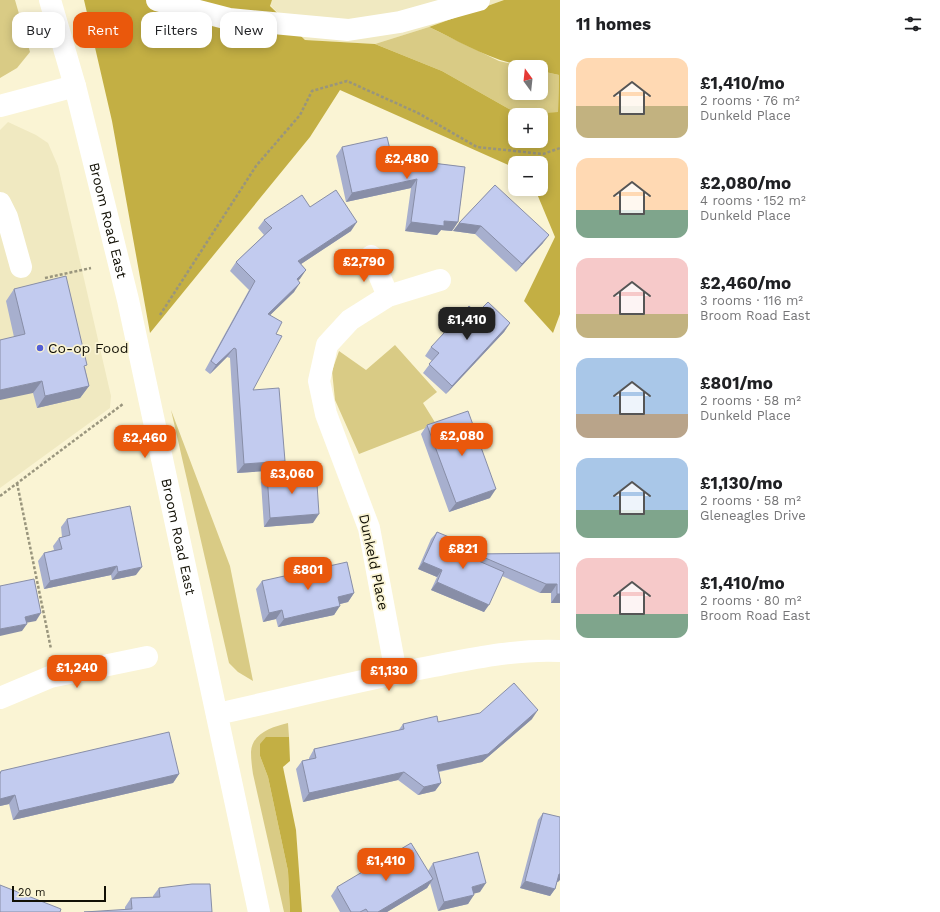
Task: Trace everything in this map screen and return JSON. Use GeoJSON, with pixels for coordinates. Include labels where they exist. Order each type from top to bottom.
{"type":"FeatureCollection","features":[{"type":"Feature","properties":{"kind":"street","name":"Broom Road East"},"geometry":{"type":"LineString","coordinates":[[50,0],[75,86],[118,262],[259,912]]}},
{"type":"Feature","properties":{"kind":"street"},"geometry":{"type":"LineString","coordinates":[[157,0],[229,19],[348,30],[400,22],[479,0]]}},
{"type":"Feature","properties":{"kind":"street"},"geometry":{"type":"LineString","coordinates":[[0,106],[75,86]]}},
{"type":"Feature","properties":{"kind":"street"},"geometry":{"type":"LineString","coordinates":[[0,203],[7,217],[20,267]]}},
{"type":"Feature","properties":{"kind":"street"},"geometry":{"type":"LineString","coordinates":[[371,256],[388,296]]}},
{"type":"Feature","properties":{"kind":"street","name":"Dunkeld Place"},"geometry":{"type":"LineString","coordinates":[[396,673],[369,528],[326,414],[319,381],[327,345],[350,320],[388,296],[440,280]]}},
{"type":"Feature","properties":{"kind":"street"},"geometry":{"type":"LineString","coordinates":[[217,714],[396,673],[496,654],[543,650],[560,651]]}},
{"type":"Feature","properties":{"kind":"street"},"geometry":{"type":"LineString","coordinates":[[0,698],[56,675],[147,657]]}},
{"type":"Feature","properties":{"kind":"path"},"geometry":{"type":"LineString","coordinates":[[138,350],[256,166],[300,115],[312,90],[347,81],[418,113],[477,147],[543,154],[560,148]]}},
{"type":"Feature","properties":{"kind":"path"},"geometry":{"type":"LineString","coordinates":[[40,279],[118,262]]}},
{"type":"Feature","properties":{"kind":"path"},"geometry":{"type":"LineString","coordinates":[[0,496],[146,386]]}},
{"type":"Feature","properties":{"kind":"path"},"geometry":{"type":"LineString","coordinates":[[17,483],[56,675]]}},
{"type":"Feature","properties":{"kind":"shaded area"},"geometry":{"type":"Polygon","coordinates":[[[0,0],[15,0],[18,12],[12,12],[12,48],[29,48],[30,52],[17,68],[0,78],[0,0]]]}},
{"type":"Feature","properties":{"kind":"shaded area"},"geometry":{"type":"Polygon","coordinates":[[[84,0],[272,0],[270,6],[276,12],[220,12],[220,48],[277,48],[277,13],[305,40],[375,44],[442,71],[508,108],[508,148],[548,148],[548,112],[558,112],[559,75],[548,73],[548,60],[508,60],[508,62],[469,47],[429,27],[504,0],[560,0],[560,314],[553,333],[524,301],[555,237],[538,196],[548,196],[548,156],[508,156],[508,165],[340,90],[310,137],[150,333],[112,121],[95,48],[133,48],[133,12],[87,12],[84,0]]]}},
{"type":"Feature","properties":{"kind":"shaded area"},"geometry":{"type":"Polygon","coordinates":[[[272,0],[504,0],[429,27],[375,44],[305,40],[270,5],[272,0]]]}},
{"type":"Feature","properties":{"kind":"shaded area"},"geometry":{"type":"Polygon","coordinates":[[[429,27],[499,61],[508,63],[508,100],[548,100],[548,73],[559,75],[558,112],[548,112],[548,108],[508,108],[442,71],[375,44],[429,27]]]}},
{"type":"Feature","properties":{"kind":"shaded area"},"geometry":{"type":"Polygon","coordinates":[[[8,122],[36,135],[48,143],[58,166],[111,396],[110,408],[0,488],[0,130],[8,122]]]}},
{"type":"Feature","properties":{"kind":"shaded area"},"geometry":{"type":"Polygon","coordinates":[[[395,345],[437,392],[423,403],[436,424],[359,454],[335,400],[332,371],[339,351],[366,370],[395,345]]]}},
{"type":"Feature","properties":{"kind":"shaded area"},"geometry":{"type":"Polygon","coordinates":[[[171,410],[230,566],[253,681],[238,672],[229,663],[171,410]]]}},
{"type":"Feature","properties":{"kind":"shaded area"},"geometry":{"type":"Polygon","coordinates":[[[288,723],[289,737],[267,737],[260,756],[268,777],[288,871],[290,912],[284,912],[253,774],[251,752],[252,745],[255,740],[264,732],[288,723]]]}},
{"type":"Feature","properties":{"kind":"shaded area"},"geometry":{"type":"Polygon","coordinates":[[[266,737],[289,737],[290,761],[283,767],[296,830],[302,912],[290,912],[288,871],[268,777],[260,756],[260,744],[266,737]]]}},
{"type":"Feature","properties":{"kind":"building"},"geometry":{"type":"Polygon","coordinates":[[[387,137],[392,158],[465,167],[458,222],[444,221],[444,226],[411,222],[417,179],[352,193],[342,147],[387,137]]]}},
{"type":"Feature","properties":{"kind":"building"},"geometry":{"type":"Polygon","coordinates":[[[495,185],[549,235],[522,264],[481,226],[459,223],[495,185]]]}},
{"type":"Feature","properties":{"kind":"building"},"geometry":{"type":"Polygon","coordinates":[[[336,190],[357,222],[298,261],[306,270],[297,279],[300,283],[268,314],[282,322],[276,334],[282,336],[253,390],[279,388],[285,461],[244,464],[236,349],[234,348],[216,365],[211,361],[255,281],[236,262],[272,228],[264,220],[302,195],[310,207],[336,190]]]}},
{"type":"Feature","properties":{"kind":"building","name":"Co-op Food"},"geometry":{"type":"Polygon","coordinates":[[[66,276],[87,365],[84,366],[89,386],[45,396],[42,381],[0,390],[0,340],[25,334],[14,289],[66,276]]]}},
{"type":"Feature","properties":{"kind":"building"},"geometry":{"type":"Polygon","coordinates":[[[488,302],[510,323],[452,386],[429,364],[439,353],[431,347],[469,306],[477,313],[488,302]]]}},
{"type":"Feature","properties":{"kind":"building"},"geometry":{"type":"Polygon","coordinates":[[[468,411],[496,489],[456,503],[427,425],[468,411]]]}},
{"type":"Feature","properties":{"kind":"building"},"geometry":{"type":"Polygon","coordinates":[[[308,470],[309,484],[317,484],[319,514],[270,518],[267,474],[308,470]]]}},
{"type":"Feature","properties":{"kind":"building"},"geometry":{"type":"Polygon","coordinates":[[[130,506],[142,567],[118,572],[117,566],[50,581],[44,553],[62,549],[59,538],[70,535],[67,519],[130,506]]]}},
{"type":"Feature","properties":{"kind":"building"},"geometry":{"type":"Polygon","coordinates":[[[437,532],[461,542],[455,555],[465,555],[504,572],[489,605],[437,582],[442,570],[423,562],[437,532]]]}},
{"type":"Feature","properties":{"kind":"building"},"geometry":{"type":"Polygon","coordinates":[[[560,553],[560,594],[557,594],[557,584],[546,584],[476,554],[560,553]]]}},
{"type":"Feature","properties":{"kind":"building"},"geometry":{"type":"Polygon","coordinates":[[[347,562],[354,593],[338,597],[340,606],[284,619],[282,610],[269,613],[262,581],[347,562]]]}},
{"type":"Feature","properties":{"kind":"building"},"geometry":{"type":"Polygon","coordinates":[[[34,579],[41,613],[25,617],[27,624],[0,629],[0,586],[34,579]]]}},
{"type":"Feature","properties":{"kind":"building"},"geometry":{"type":"Polygon","coordinates":[[[514,683],[538,710],[488,754],[437,765],[441,783],[424,787],[404,772],[309,793],[302,761],[316,758],[314,749],[404,729],[403,724],[437,716],[438,722],[480,713],[514,683]]]}},
{"type":"Feature","properties":{"kind":"building"},"geometry":{"type":"Polygon","coordinates":[[[169,732],[179,774],[19,811],[15,795],[0,799],[1,771],[169,732]]]}},
{"type":"Feature","properties":{"kind":"building"},"geometry":{"type":"Polygon","coordinates":[[[543,813],[560,817],[560,874],[555,889],[525,881],[543,813]]]}},
{"type":"Feature","properties":{"kind":"building"},"geometry":{"type":"Polygon","coordinates":[[[411,843],[433,879],[378,912],[368,912],[366,909],[360,912],[351,912],[337,887],[411,843]]]}},
{"type":"Feature","properties":{"kind":"building"},"geometry":{"type":"Polygon","coordinates":[[[478,852],[486,883],[472,887],[474,895],[444,902],[433,863],[478,852]]]}},
{"type":"Feature","properties":{"kind":"building"},"geometry":{"type":"Polygon","coordinates":[[[192,884],[210,884],[212,912],[84,912],[132,909],[131,898],[160,897],[159,888],[192,884]]]}},
{"type":"Feature","properties":{"kind":"building"},"geometry":{"type":"Polygon","coordinates":[[[0,885],[61,909],[60,912],[0,912],[0,885]]]}},
{"type":"Feature","properties":{"kind":"place","name":"Co-op Food"},"geometry":{"type":"Point","coordinates":[40,348]}}]}
